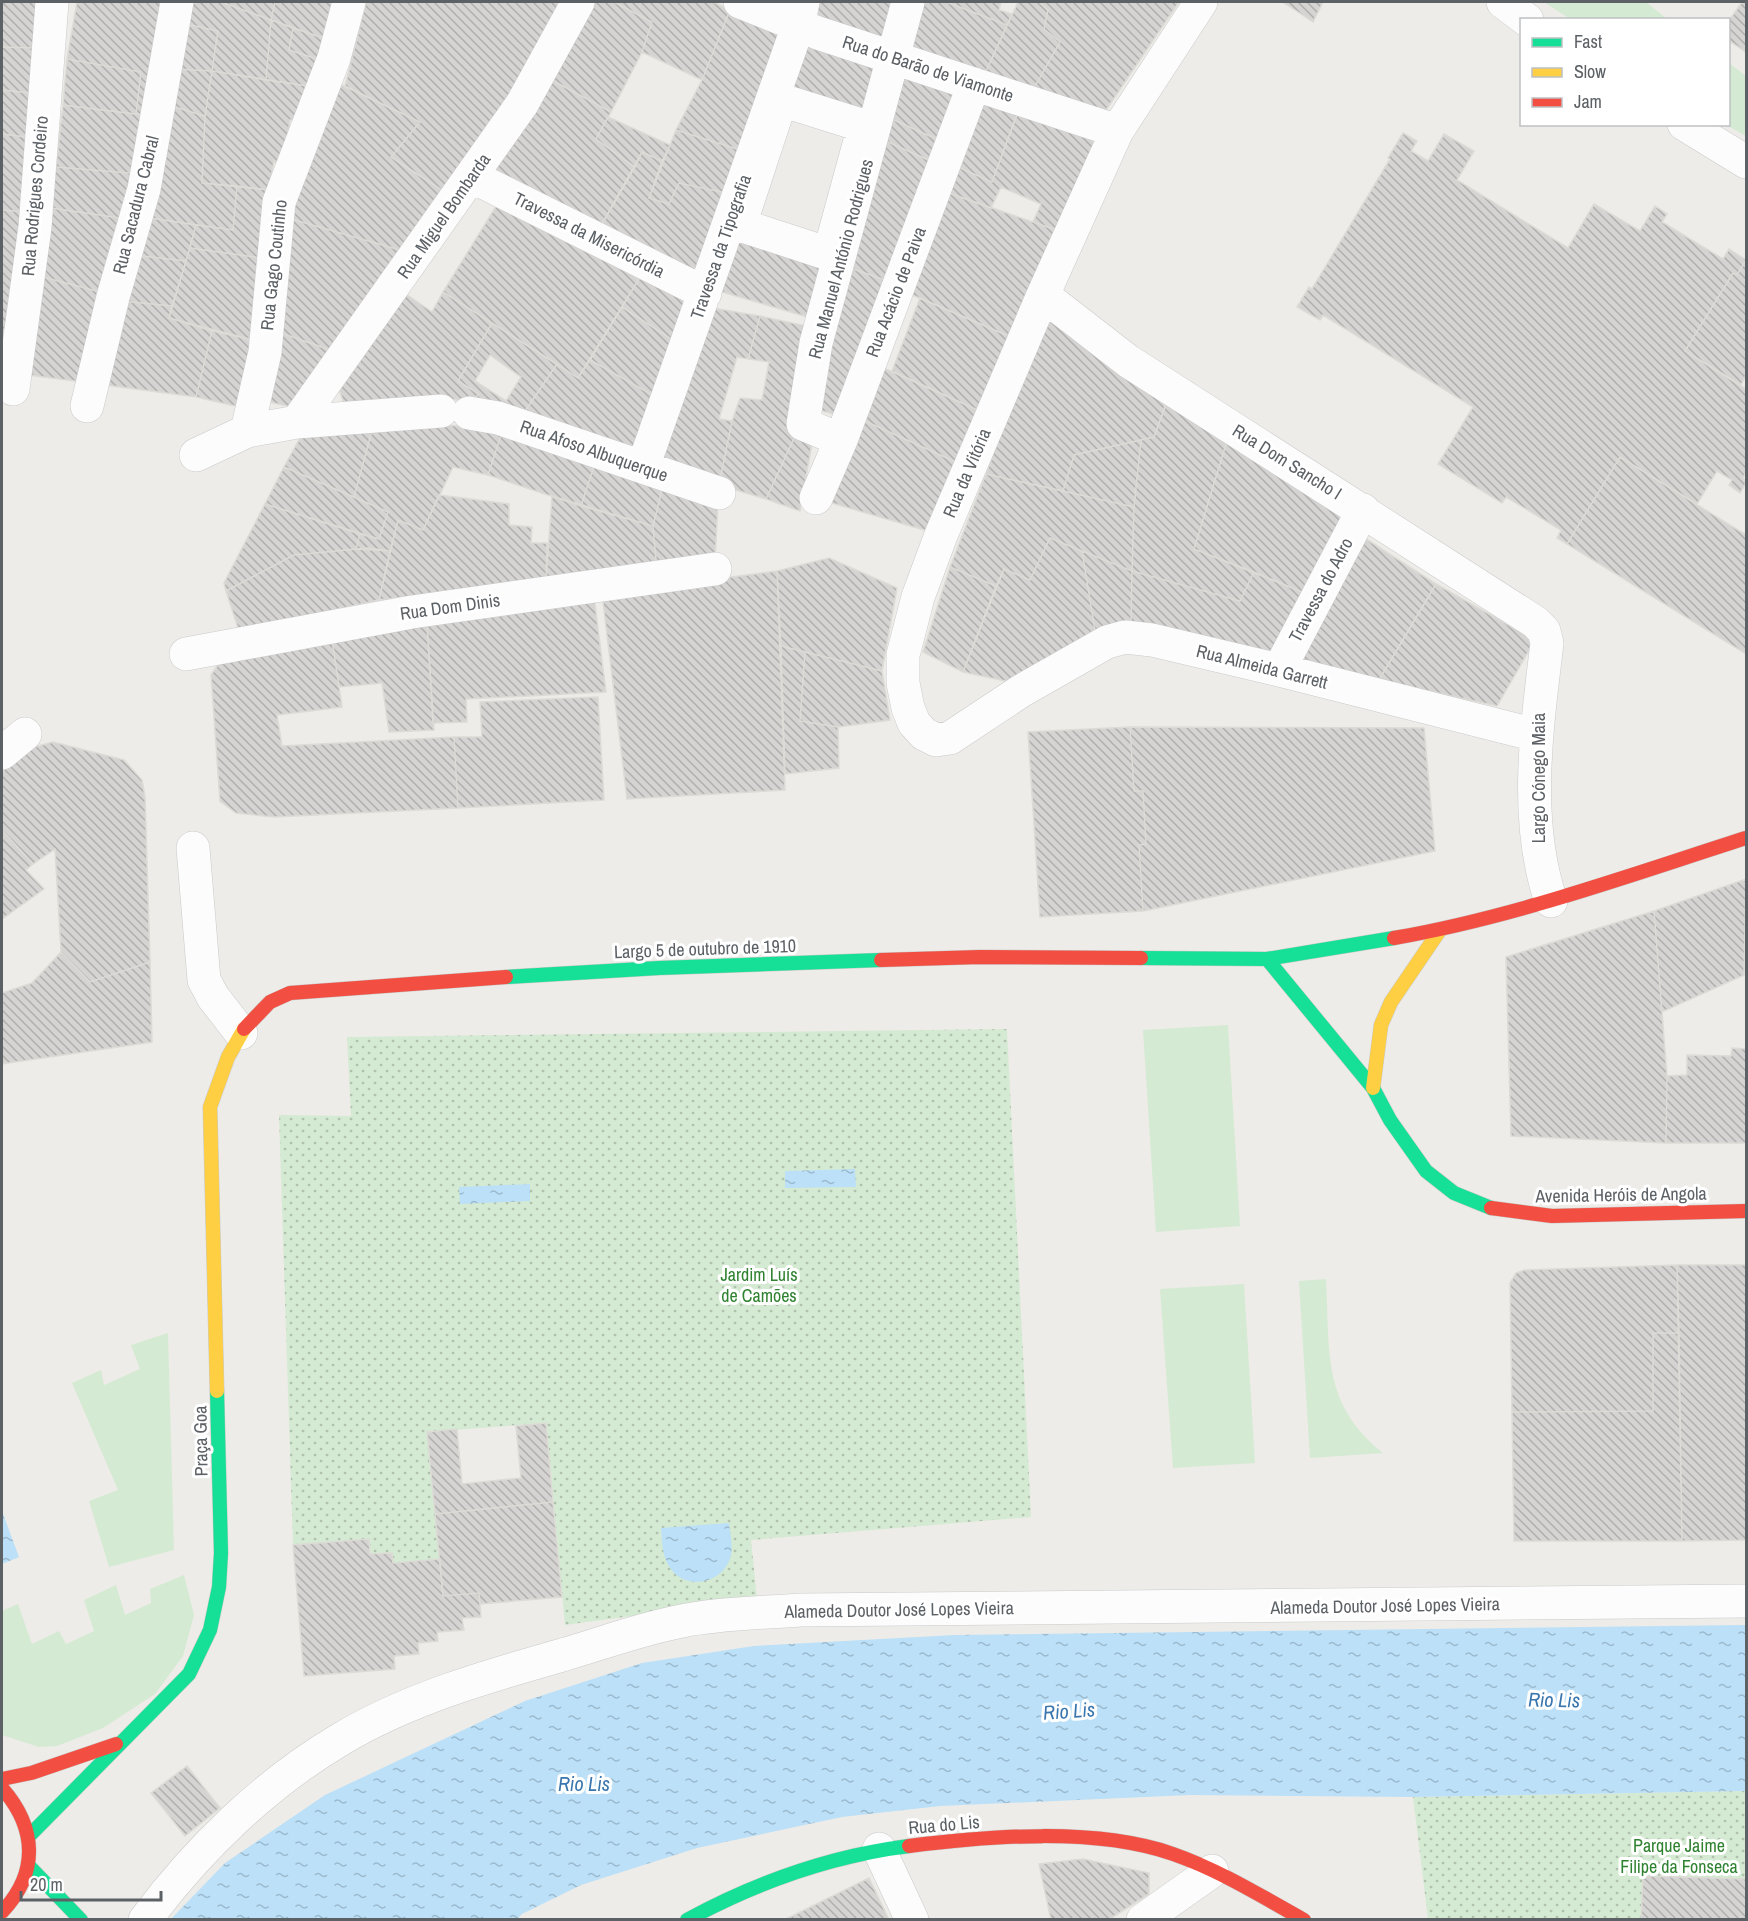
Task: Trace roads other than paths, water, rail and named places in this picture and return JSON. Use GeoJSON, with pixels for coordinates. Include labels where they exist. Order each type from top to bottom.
{"type":"FeatureCollection","features":[{"type":"Feature","properties":{"kind":"main road"},"geometry":{"type":"LineString","coordinates":[[1551,901],[1746,838]]}},
{"type":"Feature","properties":{"kind":"main road","name":"Largo 5 de outubro de 1910"},"geometry":{"type":"LineString","coordinates":[[210,1107],[228,1056],[241,1033],[271,1002],[288,994],[318,989],[658,968],[980,957],[1267,959],[1440,930],[1551,901]]}},
{"type":"Feature","properties":{"kind":"main road"},"geometry":{"type":"LineString","coordinates":[[1373,1088],[1381,1025],[1391,1002],[1440,930]]}},
{"type":"Feature","properties":{"kind":"main road"},"geometry":{"type":"LineString","coordinates":[[1267,959],[1373,1088]]}},
{"type":"Feature","properties":{"kind":"main road","name":"Avenida Heróis de Angola"},"geometry":{"type":"LineString","coordinates":[[1373,1088],[1390,1120],[1426,1171],[1454,1193],[1484,1207],[1552,1216],[1746,1211]]}},
{"type":"Feature","properties":{"kind":"main road","name":"Praça Goa"},"geometry":{"type":"LineString","coordinates":[[29,1836],[189,1674],[205,1646],[220,1595],[217,1325],[210,1107]]}},
{"type":"Feature","properties":{"kind":"main road","name":"Praça Goa"},"geometry":{"type":"LineString","coordinates":[[2,1779],[31,1773],[124,1742]]}},
{"type":"Feature","properties":{"kind":"main road"},"geometry":{"type":"LineString","coordinates":[[2,1788],[11,1796],[22,1815],[29,1836],[28,1864],[20,1889],[2,1912]]}},
{"type":"Feature","properties":{"kind":"main road","name":"Rua do Lis"},"geometry":{"type":"LineString","coordinates":[[687,1920],[710,1906],[791,1872],[879,1849],[941,1842],[1067,1838],[1120,1841],[1155,1849],[1212,1871],[1304,1920]]}},
{"type":"Feature","properties":{"kind":"main road"},"geometry":{"type":"LineString","coordinates":[[28,1864],[56,1897],[81,1920]]}},
{"type":"Feature","properties":{"kind":"street","name":"Rua Rodrigues Cordeiro"},"geometry":{"type":"LineString","coordinates":[[13,389],[35,227],[52,2]]}},
{"type":"Feature","properties":{"kind":"street","name":"Rua Sacadura Cabral"},"geometry":{"type":"LineString","coordinates":[[87,406],[113,297],[144,189],[177,2]]}},
{"type":"Feature","properties":{"kind":"street","name":"Rua Gago Coutinho"},"geometry":{"type":"LineString","coordinates":[[246,431],[265,352],[279,202],[334,58],[349,2]]}},
{"type":"Feature","properties":{"kind":"street","name":"Rua Miguel Bombarda"},"geometry":{"type":"LineString","coordinates":[[297,422],[473,177],[522,104],[579,2]]}},
{"type":"Feature","properties":{"kind":"street","name":"Rua do Barão de Viamonte"},"geometry":{"type":"LineString","coordinates":[[740,2],[800,14],[895,57],[1117,131]]}},
{"type":"Feature","properties":{"kind":"street"},"geometry":{"type":"LineString","coordinates":[[895,57],[908,2]]}},
{"type":"Feature","properties":{"kind":"street","name":"Rua da Vitória"},"geometry":{"type":"LineString","coordinates":[[1001,705],[950,738],[936,740],[924,734],[914,723],[908,708],[903,683],[903,655],[918,597],[941,535],[1043,295],[1117,131],[1201,2]]}},
{"type":"Feature","properties":{"kind":"street"},"geometry":{"type":"LineString","coordinates":[[1503,2],[1524,18]]}},
{"type":"Feature","properties":{"kind":"street","name":"Travessa da Tipografia"},"geometry":{"type":"LineString","coordinates":[[643,467],[800,14]]}},
{"type":"Feature","properties":{"kind":"street","name":"Rua Manuel António Rodrigues"},"geometry":{"type":"LineString","coordinates":[[841,440],[803,424],[816,343],[895,57]]}},
{"type":"Feature","properties":{"kind":"street","name":"Rua Acácio de Paiva"},"geometry":{"type":"LineString","coordinates":[[816,498],[841,440],[974,84]]}},
{"type":"Feature","properties":{"kind":"street"},"geometry":{"type":"LineString","coordinates":[[781,100],[864,126],[829,254],[740,225],[781,100]]}},
{"type":"Feature","properties":{"kind":"street"},"geometry":{"type":"LineString","coordinates":[[1687,126],[1746,162]]}},
{"type":"Feature","properties":{"kind":"street","name":"Travessa da Misericórdia"},"geometry":{"type":"LineString","coordinates":[[473,177],[705,293]]}},
{"type":"Feature","properties":{"kind":"street","name":"Rua Dom Sancho I"},"geometry":{"type":"LineString","coordinates":[[1043,295],[1128,362],[1535,622]]}},
{"type":"Feature","properties":{"kind":"street","name":"Rua Afoso Albuquerque"},"geometry":{"type":"LineString","coordinates":[[196,454],[246,431],[297,422],[455,412],[498,418],[719,493]]}},
{"type":"Feature","properties":{"kind":"street","name":"Travessa do Adro"},"geometry":{"type":"LineString","coordinates":[[1279,670],[1362,510]]}},
{"type":"Feature","properties":{"kind":"street","name":"Rua Dom Dinis"},"geometry":{"type":"LineString","coordinates":[[186,654],[412,612],[716,569]]}},
{"type":"Feature","properties":{"kind":"street","name":"Largo Cónego Maia"},"geometry":{"type":"LineString","coordinates":[[1535,622],[1547,636],[1536,735],[1536,839],[1543,876],[1551,901]]}},
{"type":"Feature","properties":{"kind":"street","name":"Rua Almeida Garrett"},"geometry":{"type":"LineString","coordinates":[[1001,705],[1107,642],[1125,637],[1152,640],[1279,670],[1536,735]]}},
{"type":"Feature","properties":{"kind":"street"},"geometry":{"type":"LineString","coordinates":[[193,848],[204,980],[213,997],[241,1033]]}},
{"type":"Feature","properties":{"kind":"street","name":"Alameda Doutor José Lopes Vieira"},"geometry":{"type":"LineString","coordinates":[[146,1920],[223,1829],[267,1791],[341,1739],[397,1711],[445,1693],[542,1661],[683,1620],[800,1610],[1746,1601]]}},
{"type":"Feature","properties":{"kind":"street"},"geometry":{"type":"LineString","coordinates":[[879,1849],[912,1920]]}},
{"type":"Feature","properties":{"kind":"street"},"geometry":{"type":"LineString","coordinates":[[1143,1920],[1212,1871]]}},
{"type":"Feature","properties":{"kind":"water"},"geometry":{"type":"Polygon","coordinates":[[[855,1169],[856,1187],[785,1188],[785,1171],[855,1169]]]}},
{"type":"Feature","properties":{"kind":"water"},"geometry":{"type":"Polygon","coordinates":[[[530,1184],[530,1201],[460,1204],[459,1187],[530,1184]]]}},
{"type":"Feature","properties":{"kind":"water"},"geometry":{"type":"Polygon","coordinates":[[[2,1511],[19,1557],[2,1564],[2,1511]]]}},
{"type":"Feature","properties":{"kind":"water"},"geometry":{"type":"Polygon","coordinates":[[[729,1523],[731,1555],[721,1572],[713,1578],[695,1582],[685,1580],[670,1568],[664,1554],[661,1528],[729,1523]]]}},
{"type":"Feature","properties":{"kind":"water","name":"Rio Lis"},"geometry":{"type":"Polygon","coordinates":[[[1746,1625],[1746,1791],[1413,1797],[1190,1795],[940,1806],[842,1817],[697,1848],[581,1885],[522,1914],[517,1919],[171,1919],[225,1863],[325,1795],[525,1701],[642,1663],[754,1646],[955,1635],[1746,1625]]]}},
{"type":"Feature","properties":{"kind":"park label","name":"Jardim Luís de Camões"},"geometry":{"type":"Point","coordinates":[759,1285]}},
{"type":"Feature","properties":{"kind":"park label","name":"Parque Jaime Filipe da Fonseca"},"geometry":{"type":"Point","coordinates":[1679,1856]}}]}
